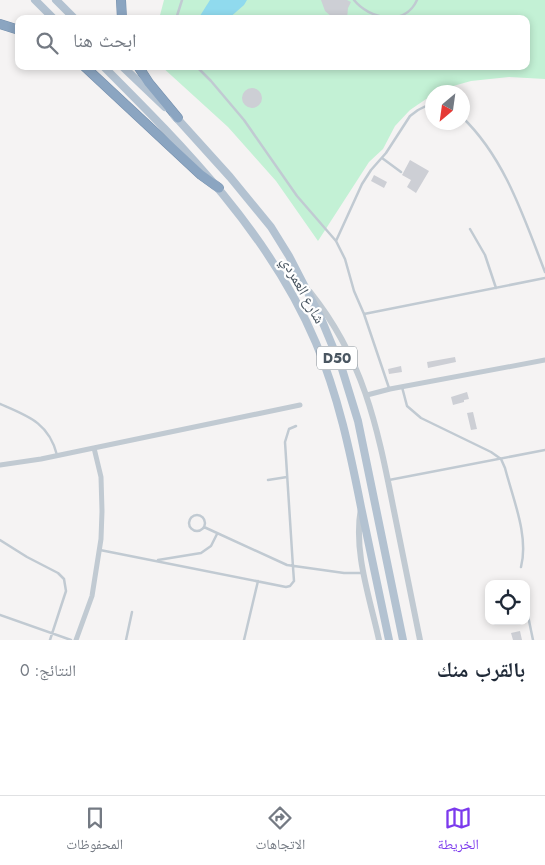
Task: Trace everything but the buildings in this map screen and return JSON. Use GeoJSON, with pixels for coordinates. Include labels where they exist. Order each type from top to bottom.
{"type":"FeatureCollection","features":[{"type":"Feature","properties":{"kind":"highway"},"geometry":{"type":"LineString","coordinates":[[121,0],[122,15]]}},
{"type":"Feature","properties":{"kind":"highway"},"geometry":{"type":"LineString","coordinates":[[0,24],[15,29]]}},
{"type":"Feature","properties":{"kind":"highway"},"geometry":{"type":"LineString","coordinates":[[88,70],[201,175],[219,188]]}},
{"type":"Feature","properties":{"kind":"highway"},"geometry":{"type":"LineString","coordinates":[[141,70],[178,118]]}},
{"type":"Feature","properties":{"kind":"main road"},"geometry":{"type":"LineString","coordinates":[[35,0],[50,15]]}},
{"type":"Feature","properties":{"kind":"main road"},"geometry":{"type":"LineString","coordinates":[[56,0],[71,15]]}},
{"type":"Feature","properties":{"kind":"main road","name":"شارع العمردي"},"geometry":{"type":"LineString","coordinates":[[106,70],[219,188],[239,213],[271,260],[310,330],[324,364],[340,413],[389,640]]}},
{"type":"Feature","properties":{"kind":"main road","name":"شارع العمردي"},"geometry":{"type":"LineString","coordinates":[[126,70],[178,118],[271,227],[320,316],[335,351],[353,405],[403,640]]}},
{"type":"Feature","properties":{"kind":"street"},"geometry":{"type":"LineString","coordinates":[[305,286],[322,308],[345,346],[367,395],[388,480],[420,640]]}},
{"type":"Feature","properties":{"kind":"street"},"geometry":{"type":"LineString","coordinates":[[367,395],[545,360]]}},
{"type":"Feature","properties":{"kind":"street"},"geometry":{"type":"LineString","coordinates":[[0,465],[56,456],[300,405]]}},
{"type":"Feature","properties":{"kind":"street"},"geometry":{"type":"LineString","coordinates":[[76,640],[92,596],[100,550],[101,486],[94,448]]}},
{"type":"Feature","properties":{"kind":"street"},"geometry":{"type":"LineString","coordinates":[[361,507],[359,539],[364,573],[379,640]]}},
{"type":"Feature","properties":{"kind":"lane"},"geometry":{"type":"LineString","coordinates":[[177,15],[182,0]]}},
{"type":"Feature","properties":{"kind":"lane"},"geometry":{"type":"LineString","coordinates":[[354,0],[364,10],[375,15]]}},
{"type":"Feature","properties":{"kind":"lane"},"geometry":{"type":"LineString","coordinates":[[403,15],[410,10],[417,0]]}},
{"type":"Feature","properties":{"kind":"lane"},"geometry":{"type":"LineString","coordinates":[[200,70],[239,114],[297,196],[336,241],[345,259],[354,291],[390,389]]}},
{"type":"Feature","properties":{"kind":"lane"},"geometry":{"type":"LineString","coordinates":[[336,241],[362,184],[371,170],[382,158],[410,116],[425,106]]}},
{"type":"Feature","properties":{"kind":"lane"},"geometry":{"type":"LineString","coordinates":[[470,125],[480,135],[502,170],[545,272]]}},
{"type":"Feature","properties":{"kind":"lane"},"geometry":{"type":"LineString","coordinates":[[382,158],[401,172]]}},
{"type":"Feature","properties":{"kind":"lane"},"geometry":{"type":"LineString","coordinates":[[470,229],[485,255],[496,288]]}},
{"type":"Feature","properties":{"kind":"lane"},"geometry":{"type":"LineString","coordinates":[[364,314],[545,278]]}},
{"type":"Feature","properties":{"kind":"lane"},"geometry":{"type":"LineString","coordinates":[[402,387],[407,406],[421,418],[491,452],[501,459],[523,536],[524,557],[521,567]]}},
{"type":"Feature","properties":{"kind":"lane"},"geometry":{"type":"LineString","coordinates":[[0,404],[38,422],[48,434],[56,456]]}},
{"type":"Feature","properties":{"kind":"lane"},"geometry":{"type":"LineString","coordinates":[[100,550],[290,586],[294,580],[285,439],[289,429],[296,426]]}},
{"type":"Feature","properties":{"kind":"lane"},"geometry":{"type":"LineString","coordinates":[[388,480],[545,450]]}},
{"type":"Feature","properties":{"kind":"lane"},"geometry":{"type":"LineString","coordinates":[[268,480],[287,477]]}},
{"type":"Feature","properties":{"kind":"lane"},"geometry":{"type":"LineString","coordinates":[[194,516],[202,517],[205,522],[204,527],[197,531],[192,530],[189,525],[190,520],[194,516]]}},
{"type":"Feature","properties":{"kind":"lane"},"geometry":{"type":"LineString","coordinates":[[204,527],[276,562],[293,567],[344,573],[364,573]]}},
{"type":"Feature","properties":{"kind":"lane"},"geometry":{"type":"LineString","coordinates":[[156,561],[204,551],[210,546],[217,534]]}},
{"type":"Feature","properties":{"kind":"lane"},"geometry":{"type":"LineString","coordinates":[[0,540],[58,573],[64,579],[66,591],[50,640]]}},
{"type":"Feature","properties":{"kind":"lane"},"geometry":{"type":"LineString","coordinates":[[244,640],[258,581]]}},
{"type":"Feature","properties":{"kind":"lane"},"geometry":{"type":"LineString","coordinates":[[126,640],[132,612]]}},
{"type":"Feature","properties":{"kind":"lane"},"geometry":{"type":"LineString","coordinates":[[0,615],[71,640]]}},
{"type":"Feature","properties":{"kind":"lane"},"geometry":{"type":"LineString","coordinates":[[530,625],[533,640]]}},
{"type":"Feature","properties":{"kind":"green space"},"geometry":{"type":"Polygon","coordinates":[[[164,0],[545,0],[545,79],[509,77],[471,81],[457,85],[425,85],[425,100],[410,110],[395,126],[383,149],[369,162],[318,241],[276,181],[228,127],[165,70],[530,70],[530,15],[160,15],[164,0]]]}},
{"type":"Feature","properties":{"kind":"water"},"geometry":{"type":"Polygon","coordinates":[[[210,0],[247,0],[233,15],[201,15],[210,0]]]}}]}
